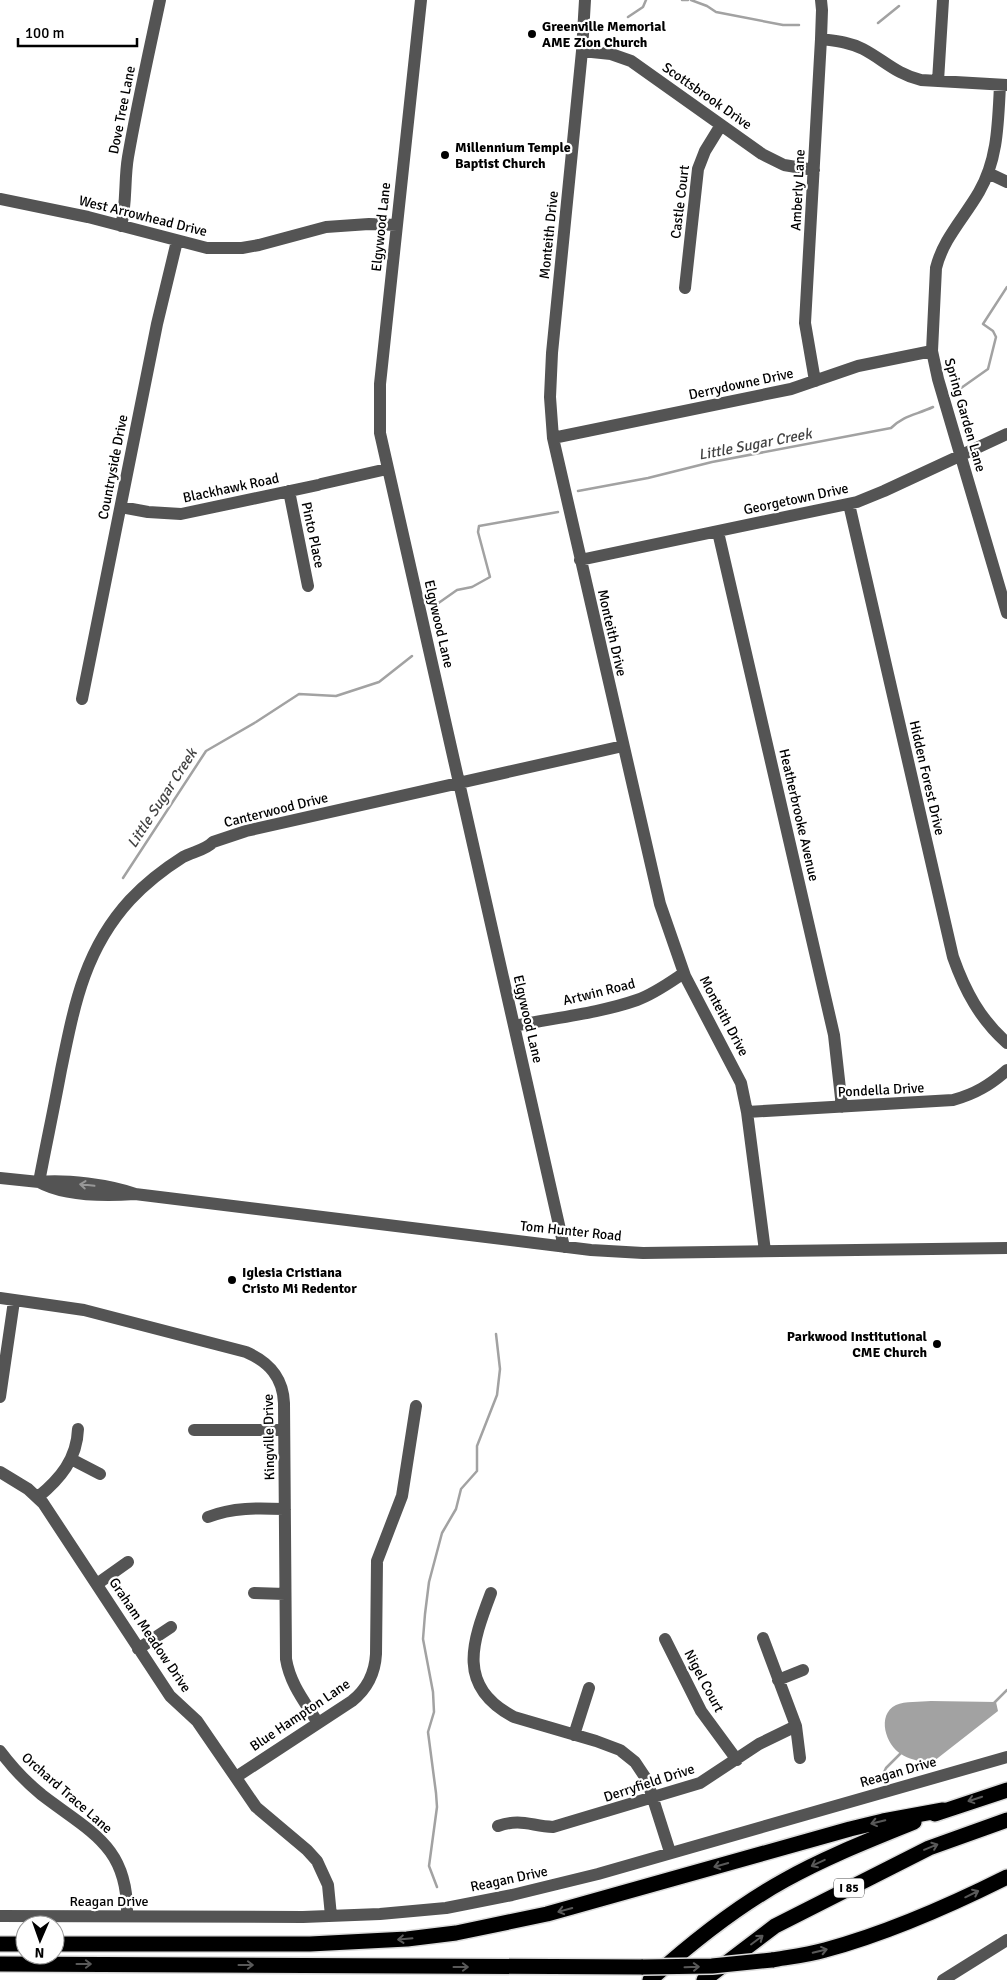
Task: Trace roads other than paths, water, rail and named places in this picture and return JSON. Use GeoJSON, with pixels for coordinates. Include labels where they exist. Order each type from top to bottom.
{"type":"FeatureCollection","features":[{"type":"Feature","properties":{"kind":"highway"},"geometry":{"type":"LineString","coordinates":[[646,1974],[785,1880],[875,1838],[943,1810],[1007,1790]]}},
{"type":"Feature","properties":{"kind":"highway"},"geometry":{"type":"LineString","coordinates":[[65,1944],[310,1944],[407,1939],[456,1933],[555,1912],[850,1829],[943,1810]]}},
{"type":"Feature","properties":{"kind":"highway","name":"I 85"},"geometry":{"type":"LineString","coordinates":[[704,1980],[775,1926],[929,1848],[1007,1820]]}},
{"type":"Feature","properties":{"kind":"highway"},"geometry":{"type":"LineString","coordinates":[[0,1964],[646,1974],[772,1960],[824,1950],[880,1932],[968,1897],[1007,1877]]}},
{"type":"Feature","properties":{"kind":"highway"},"geometry":{"type":"LineString","coordinates":[[0,1944],[15,1944]]}},
{"type":"Feature","properties":{"kind":"street","name":"Dove Tree Lane"},"geometry":{"type":"LineString","coordinates":[[121,226],[128,158],[160,0]]}},
{"type":"Feature","properties":{"kind":"street","name":"Elgywood Lane"},"geometry":{"type":"LineString","coordinates":[[421,0],[379,396],[380,433],[564,1247]]}},
{"type":"Feature","properties":{"kind":"street","name":"Monteith Drive"},"geometry":{"type":"LineString","coordinates":[[585,0],[582,51],[552,353],[550,397],[553,438],[660,904],[684,973],[737,1071],[741,1083],[747,1112],[765,1251]]}},
{"type":"Feature","properties":{"kind":"street","name":"Amberly Lane"},"geometry":{"type":"LineString","coordinates":[[816,381],[806,323],[821,39],[822,10],[820,0]]}},
{"type":"Feature","properties":{"kind":"street"},"geometry":{"type":"LineString","coordinates":[[938,82],[942,0]]}},
{"type":"Feature","properties":{"kind":"street"},"geometry":{"type":"LineString","coordinates":[[821,39],[844,42],[856,46],[896,72],[908,77],[938,82],[1004,85]]}},
{"type":"Feature","properties":{"kind":"street","name":"Scottsbrook Drive"},"geometry":{"type":"LineString","coordinates":[[582,51],[611,54],[631,61],[772,160],[794,168],[814,170]]}},
{"type":"Feature","properties":{"kind":"street","name":"Spring Garden Lane"},"geometry":{"type":"LineString","coordinates":[[1004,85],[998,141],[988,173],[979,193],[944,244],[939,256],[936,268],[932,351],[938,379],[1007,613]]}},
{"type":"Feature","properties":{"kind":"street","name":"Castle Court"},"geometry":{"type":"LineString","coordinates":[[686,288],[698,169],[705,151],[722,125]]}},
{"type":"Feature","properties":{"kind":"street"},"geometry":{"type":"LineString","coordinates":[[988,173],[1007,182]]}},
{"type":"Feature","properties":{"kind":"street","name":"West Arrowhead Drive"},"geometry":{"type":"LineString","coordinates":[[0,199],[121,226],[207,248],[242,248],[272,242],[326,226],[396,225]]}},
{"type":"Feature","properties":{"kind":"street","name":"Countryside Drive"},"geometry":{"type":"LineString","coordinates":[[82,699],[157,324],[177,241]]}},
{"type":"Feature","properties":{"kind":"street","name":"Derrydowne Drive"},"geometry":{"type":"LineString","coordinates":[[553,438],[791,389],[858,366],[932,351]]}},
{"type":"Feature","properties":{"kind":"street","name":"Georgetown Drive"},"geometry":{"type":"LineString","coordinates":[[580,560],[849,504],[884,491],[1007,434]]}},
{"type":"Feature","properties":{"kind":"street","name":"Blackhawk Road"},"geometry":{"type":"LineString","coordinates":[[121,507],[148,512],[181,514],[388,469]]}},
{"type":"Feature","properties":{"kind":"street","name":"Pinto Place"},"geometry":{"type":"LineString","coordinates":[[288,491],[308,586]]}},
{"type":"Feature","properties":{"kind":"street","name":"Hidden Forest Drive"},"geometry":{"type":"LineString","coordinates":[[849,504],[953,957],[964,986],[974,1005],[992,1030],[1007,1044]]}},
{"type":"Feature","properties":{"kind":"street","name":"Heatherbrooke Avenue"},"geometry":{"type":"LineString","coordinates":[[718,532],[834,1035],[842,1107]]}},
{"type":"Feature","properties":{"kind":"street","name":"Canterwood Drive"},"geometry":{"type":"LineString","coordinates":[[39,1182],[82,980],[97,946],[113,922],[146,884],[193,852],[235,834],[623,746]]}},
{"type":"Feature","properties":{"kind":"street","name":"Artwin Road"},"geometry":{"type":"LineString","coordinates":[[514,1026],[637,1000],[660,989],[684,973]]}},
{"type":"Feature","properties":{"kind":"street","name":"Pondella Drive"},"geometry":{"type":"LineString","coordinates":[[747,1112],[953,1100],[980,1091],[1007,1070]]}},
{"type":"Feature","properties":{"kind":"street","name":"Tom Hunter Road"},"geometry":{"type":"LineString","coordinates":[[0,1178],[120,1188],[135,1194],[564,1247],[643,1253],[1007,1248]]}},
{"type":"Feature","properties":{"kind":"street","name":"Kingville Drive"},"geometry":{"type":"LineString","coordinates":[[0,1298],[84,1310],[246,1352],[270,1366],[283,1388],[286,1659],[288,1673],[294,1686],[318,1723]]}},
{"type":"Feature","properties":{"kind":"street"},"geometry":{"type":"LineString","coordinates":[[0,1397],[14,1300]]}},
{"type":"Feature","properties":{"kind":"street","name":"Blue Hampton Lane"},"geometry":{"type":"LineString","coordinates":[[236,1777],[359,1696],[368,1682],[374,1668],[376,1654],[377,1561],[402,1496],[416,1406]]}},
{"type":"Feature","properties":{"kind":"street"},"geometry":{"type":"LineString","coordinates":[[38,1497],[59,1479],[71,1459],[76,1447],[78,1429]]}},
{"type":"Feature","properties":{"kind":"street"},"geometry":{"type":"LineString","coordinates":[[194,1430],[284,1430]]}},
{"type":"Feature","properties":{"kind":"street"},"geometry":{"type":"LineString","coordinates":[[71,1459],[100,1474]]}},
{"type":"Feature","properties":{"kind":"street","name":"Graham Meadow Drive"},"geometry":{"type":"LineString","coordinates":[[0,1472],[38,1497],[170,1696],[197,1721],[261,1813],[307,1850],[317,1861],[328,1885],[330,1916]]}},
{"type":"Feature","properties":{"kind":"street"},"geometry":{"type":"LineString","coordinates":[[208,1517],[238,1509],[285,1509]]}},
{"type":"Feature","properties":{"kind":"street"},"geometry":{"type":"LineString","coordinates":[[97,1584],[128,1562]]}},
{"type":"Feature","properties":{"kind":"street"},"geometry":{"type":"LineString","coordinates":[[254,1593],[285,1594]]}},
{"type":"Feature","properties":{"kind":"street"},"geometry":{"type":"LineString","coordinates":[[491,1593],[473,1651],[474,1670],[481,1689],[487,1698],[514,1717],[620,1750],[628,1756],[643,1772],[670,1852]]}},
{"type":"Feature","properties":{"kind":"street"},"geometry":{"type":"LineString","coordinates":[[138,1649],[171,1627]]}},
{"type":"Feature","properties":{"kind":"street"},"geometry":{"type":"LineString","coordinates":[[763,1638],[796,1726],[800,1758]]}},
{"type":"Feature","properties":{"kind":"street","name":"Nigel Court"},"geometry":{"type":"LineString","coordinates":[[665,1639],[701,1711],[736,1760]]}},
{"type":"Feature","properties":{"kind":"street"},"geometry":{"type":"LineString","coordinates":[[778,1680],[803,1670]]}},
{"type":"Feature","properties":{"kind":"street"},"geometry":{"type":"LineString","coordinates":[[574,1735],[588,1688]]}},
{"type":"Feature","properties":{"kind":"street","name":"Derryfield Drive"},"geometry":{"type":"LineString","coordinates":[[498,1826],[517,1821],[553,1827],[700,1783],[759,1744],[796,1726]]}},
{"type":"Feature","properties":{"kind":"street","name":"Orchard Trace Lane"},"geometry":{"type":"LineString","coordinates":[[0,1751],[27,1781],[82,1823],[106,1845],[122,1876],[126,1890],[127,1916]]}},
{"type":"Feature","properties":{"kind":"street","name":"Reagan Drive"},"geometry":{"type":"LineString","coordinates":[[0,1916],[267,1918],[415,1911],[479,1902],[598,1874],[1007,1757]]}},
{"type":"Feature","properties":{"kind":"street"},"geometry":{"type":"LineString","coordinates":[[943,1980],[1007,1940]]}},
{"type":"Feature","properties":{"kind":"waterway"},"geometry":{"type":"LineString","coordinates":[[628,17],[643,7],[646,0]]}},
{"type":"Feature","properties":{"kind":"waterway"},"geometry":{"type":"LineString","coordinates":[[682,0],[688,0]]}},
{"type":"Feature","properties":{"kind":"waterway"},"geometry":{"type":"LineString","coordinates":[[691,0],[707,6],[716,12],[783,25],[799,25]]}},
{"type":"Feature","properties":{"kind":"waterway"},"geometry":{"type":"LineString","coordinates":[[878,23],[899,6]]}},
{"type":"Feature","properties":{"kind":"waterway","name":"Little Sugar Creek"},"geometry":{"type":"LineString","coordinates":[[954,393],[988,369],[996,337],[993,331],[983,324],[1007,287]]}},
{"type":"Feature","properties":{"kind":"waterway","name":"Little Sugar Creek"},"geometry":{"type":"LineString","coordinates":[[578,491],[648,478],[712,462],[891,428],[906,418],[933,407]]}},
{"type":"Feature","properties":{"kind":"waterway","name":"Little Sugar Creek"},"geometry":{"type":"LineString","coordinates":[[430,609],[457,590],[472,587],[490,577],[478,532],[479,526],[558,512]]}},
{"type":"Feature","properties":{"kind":"waterway","name":"Little Sugar Creek"},"geometry":{"type":"LineString","coordinates":[[123,878],[206,751],[299,694],[336,696],[379,682],[412,656]]}},
{"type":"Feature","properties":{"kind":"waterway"},"geometry":{"type":"LineString","coordinates":[[437,1887],[429,1866],[437,1807],[428,1732],[434,1712],[433,1692],[423,1639],[425,1614],[429,1582],[442,1533],[456,1509],[461,1489],[477,1471],[477,1446],[497,1395],[500,1369],[496,1334]]}},
{"type":"Feature","properties":{"kind":"waterway"},"geometry":{"type":"LineString","coordinates":[[994,1703],[1007,1690]]}},
{"type":"Feature","properties":{"kind":"waterway"},"geometry":{"type":"LineString","coordinates":[[879,1783],[886,1768],[901,1753]]}},
{"type":"Feature","properties":{"kind":"place","name":"Greenville Memorial AME Zion Church"},"geometry":{"type":"Point","coordinates":[532,34]}},
{"type":"Feature","properties":{"kind":"place","name":"Millennium Temple Baptist Church"},"geometry":{"type":"Point","coordinates":[445,155]}},
{"type":"Feature","properties":{"kind":"place","name":"Iglesia Cristiana Cristo Mi Redentor"},"geometry":{"type":"Point","coordinates":[232,1280]}},
{"type":"Feature","properties":{"kind":"place","name":"Parkwood Institutional CME Church"},"geometry":{"type":"Point","coordinates":[937,1344]}}]}
